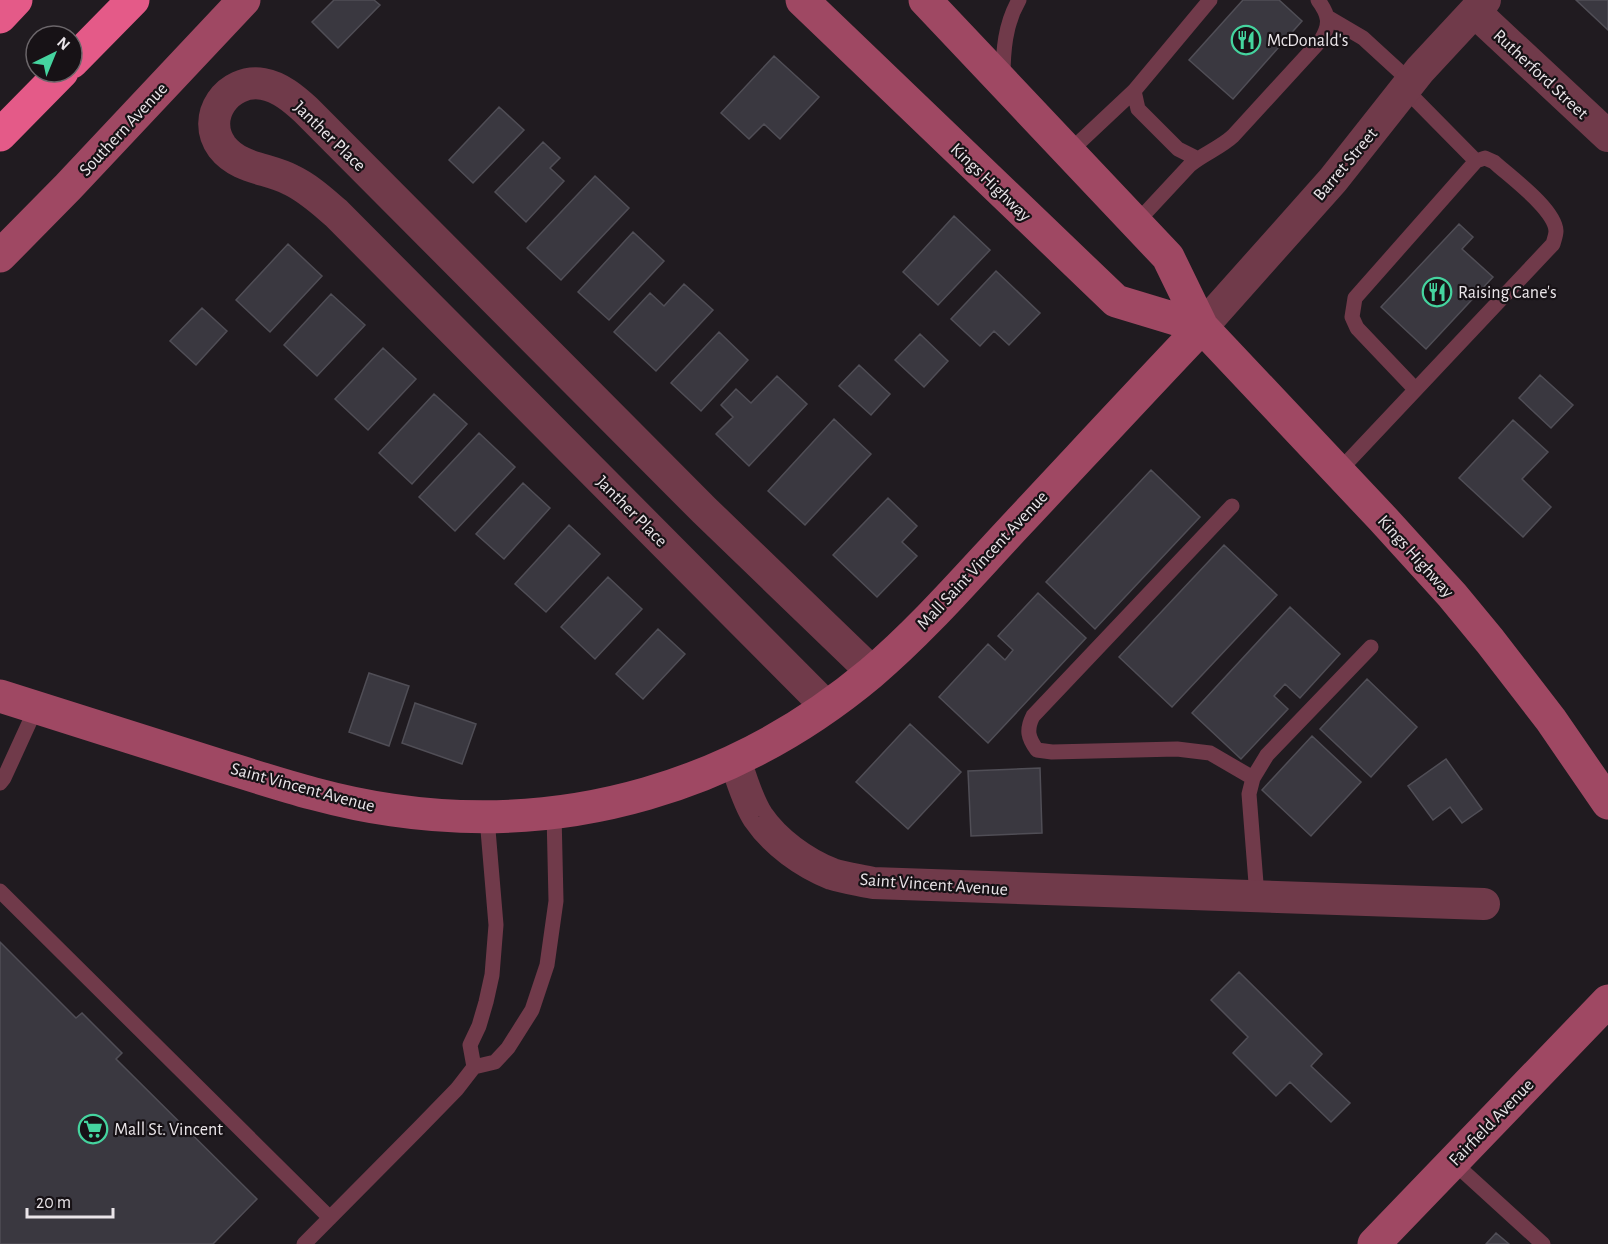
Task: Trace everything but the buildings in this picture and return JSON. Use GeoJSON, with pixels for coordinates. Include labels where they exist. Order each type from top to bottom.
{"type":"FeatureCollection","features":[{"type":"Feature","properties":{"kind":"highway"},"geometry":{"type":"LineString","coordinates":[[0,17],[16,0]]}},
{"type":"Feature","properties":{"kind":"highway"},"geometry":{"type":"LineString","coordinates":[[84,50],[133,0]]}},
{"type":"Feature","properties":{"kind":"highway"},"geometry":{"type":"LineString","coordinates":[[0,135],[50,84]]}},
{"type":"Feature","properties":{"kind":"street","name":"Southern Avenue"},"geometry":{"type":"LineString","coordinates":[[0,256],[244,0]]}},
{"type":"Feature","properties":{"kind":"street","name":"Kings Highway"},"geometry":{"type":"LineString","coordinates":[[802,0],[1116,301],[1202,327]]}},
{"type":"Feature","properties":{"kind":"street","name":"Kings Highway"},"geometry":{"type":"LineString","coordinates":[[925,0],[1168,257],[1202,327],[1452,595],[1491,641],[1557,728],[1608,803]]}},
{"type":"Feature","properties":{"kind":"street","name":"Barret Street"},"geometry":{"type":"LineString","coordinates":[[1202,327],[1333,180],[1474,4]]}},
{"type":"Feature","properties":{"kind":"street","name":"Rutherford Street"},"geometry":{"type":"LineString","coordinates":[[1474,4],[1608,136]]}},
{"type":"Feature","properties":{"kind":"street","name":"Janther Place"},"geometry":{"type":"LineString","coordinates":[[827,707],[336,213],[307,189],[292,181],[238,162],[229,155],[213,130],[216,110],[226,96],[233,90],[250,84],[261,84],[282,91],[306,110],[704,510],[872,672]]}},
{"type":"Feature","properties":{"kind":"street","name":"Mall Saint Vincent Avenue"},"geometry":{"type":"LineString","coordinates":[[735,761],[776,740],[827,707],[872,672],[965,580],[1202,327]]}},
{"type":"Feature","properties":{"kind":"street","name":"Saint Vincent Avenue"},"geometry":{"type":"LineString","coordinates":[[0,696],[328,798],[421,814],[488,818],[554,813],[636,797],[699,777],[735,761],[758,817],[797,855],[833,874],[873,883],[1484,904]]}},
{"type":"Feature","properties":{"kind":"street","name":"Fairfield Avenue"},"geometry":{"type":"LineString","coordinates":[[1374,1244],[1608,1001]]}},
{"type":"Feature","properties":{"kind":"lane"},"geometry":{"type":"LineString","coordinates":[[1003,81],[1003,48],[1019,0]]}},
{"type":"Feature","properties":{"kind":"lane"},"geometry":{"type":"LineString","coordinates":[[1069,152],[1134,91],[1210,0]]}},
{"type":"Feature","properties":{"kind":"lane"},"geometry":{"type":"LineString","coordinates":[[1318,0],[1329,18],[1363,38],[1476,161]]}},
{"type":"Feature","properties":{"kind":"lane"},"geometry":{"type":"LineString","coordinates":[[1136,223],[1198,159],[1222,146],[1233,136],[1322,40],[1328,28],[1329,18]]}},
{"type":"Feature","properties":{"kind":"lane"},"geometry":{"type":"LineString","coordinates":[[1134,91],[1138,109],[1178,148],[1198,159]]}},
{"type":"Feature","properties":{"kind":"lane"},"geometry":{"type":"LineString","coordinates":[[1338,471],[1415,389],[1469,336],[1553,244],[1556,230],[1552,219],[1542,206],[1494,162],[1485,158],[1476,161],[1355,298],[1352,318],[1357,328],[1415,389]]}},
{"type":"Feature","properties":{"kind":"lane"},"geometry":{"type":"LineString","coordinates":[[1232,506],[1033,716],[1028,727],[1029,740],[1037,750],[1052,752],[1177,749],[1210,753],[1253,778]]}},
{"type":"Feature","properties":{"kind":"lane"},"geometry":{"type":"LineString","coordinates":[[1257,896],[1250,794],[1253,778],[1267,755],[1371,647]]}},
{"type":"Feature","properties":{"kind":"lane"},"geometry":{"type":"LineString","coordinates":[[0,783],[36,708]]}},
{"type":"Feature","properties":{"kind":"lane"},"geometry":{"type":"LineString","coordinates":[[304,1244],[457,1089],[474,1067],[495,1062],[508,1048],[532,1010],[547,965],[556,901],[554,813]]}},
{"type":"Feature","properties":{"kind":"lane"},"geometry":{"type":"LineString","coordinates":[[474,1067],[470,1045],[479,1026],[492,975],[496,925],[488,818]]}},
{"type":"Feature","properties":{"kind":"lane"},"geometry":{"type":"LineString","coordinates":[[0,891],[330,1218]]}},
{"type":"Feature","properties":{"kind":"lane"},"geometry":{"type":"LineString","coordinates":[[1453,1162],[1543,1244]]}},
{"type":"Feature","properties":{"kind":"place","name":"McDonald's"},"geometry":{"type":"Point","coordinates":[1246,40]}},
{"type":"Feature","properties":{"kind":"place","name":"Raising Cane's"},"geometry":{"type":"Point","coordinates":[1437,292]}},
{"type":"Feature","properties":{"kind":"place","name":"Mall St. Vincent"},"geometry":{"type":"Point","coordinates":[93,1129]}}]}
